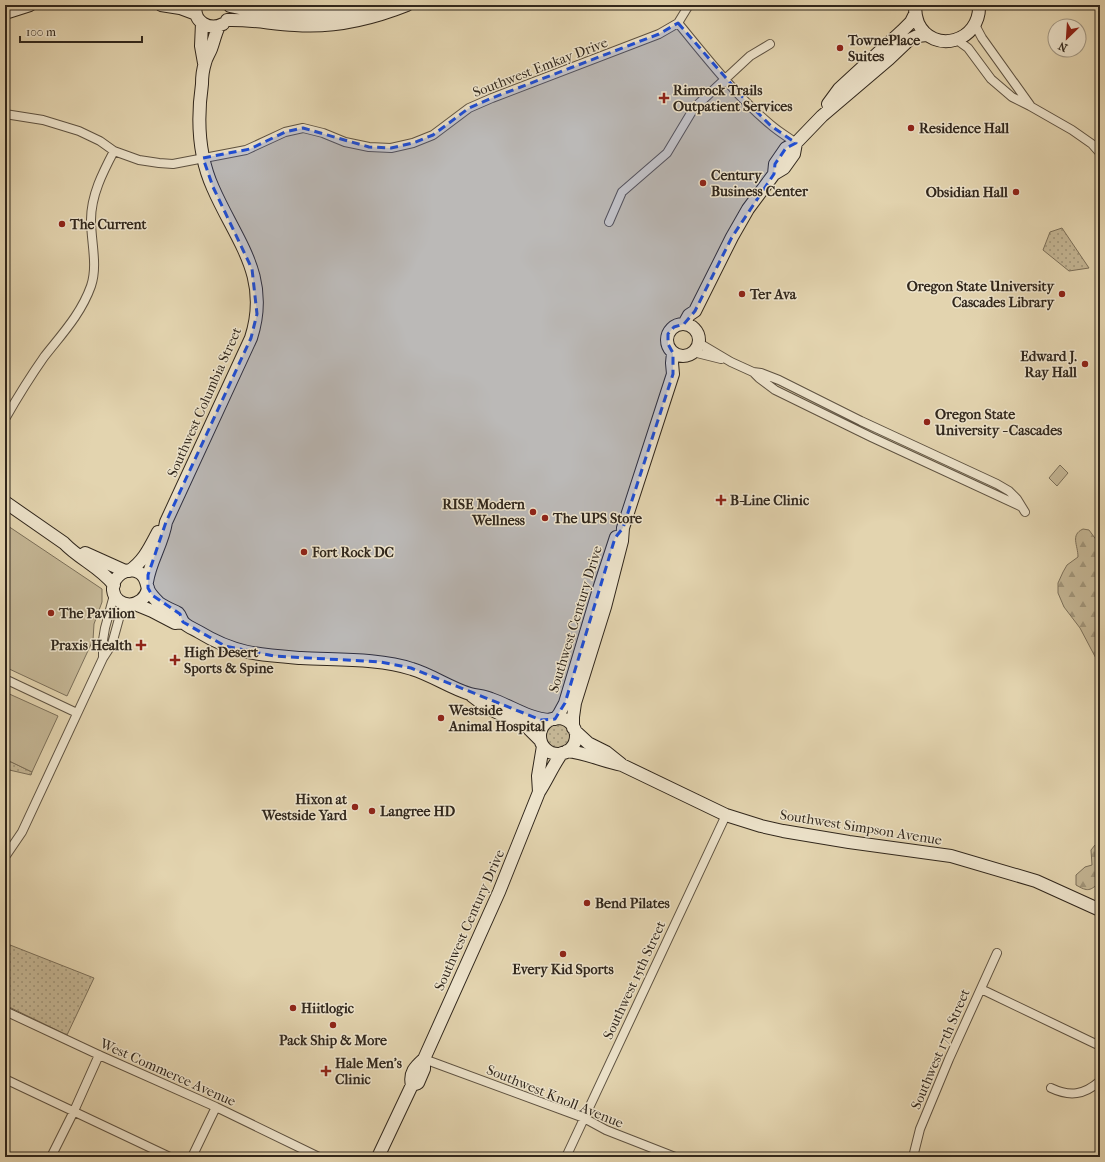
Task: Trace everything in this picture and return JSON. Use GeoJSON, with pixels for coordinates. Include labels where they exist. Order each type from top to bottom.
{"type":"FeatureCollection","features":[{"type":"Feature","properties":{"kind":"street"},"geometry":{"type":"LineString","coordinates":[[5,13],[30,5]]}},
{"type":"Feature","properties":{"kind":"street"},"geometry":{"type":"LineString","coordinates":[[161,5],[180,8],[198,14],[213,27],[223,23],[245,20],[295,25],[342,24],[407,5]]}},
{"type":"Feature","properties":{"kind":"street"},"geometry":{"type":"LineString","coordinates":[[230,5],[247,10],[299,15],[328,14],[349,11],[372,5]]}},
{"type":"Feature","properties":{"kind":"street","name":"Southwest Columbia Street"},"geometry":{"type":"LineString","coordinates":[[204,63],[211,50],[215,34],[231,10],[230,5]]}},
{"type":"Feature","properties":{"kind":"street","name":"Southwest Emkay Drive"},"geometry":{"type":"LineString","coordinates":[[5,114],[43,120],[80,131],[100,141],[114,151],[139,160],[159,164],[172,164],[246,150],[285,132],[303,128],[323,133],[344,142],[369,147],[391,148],[413,143],[433,135],[469,108],[492,98],[659,34],[678,23],[689,5]]}},
{"type":"Feature","properties":{"kind":"street"},"geometry":{"type":"LineString","coordinates":[[915,9],[920,27],[927,35],[937,40],[947,42],[958,40],[971,32],[979,16],[979,5]]}},
{"type":"Feature","properties":{"kind":"street","name":"Southwest Century Drive"},"geometry":{"type":"LineString","coordinates":[[822,116],[829,102],[839,89],[911,22],[915,9]]}},
{"type":"Feature","properties":{"kind":"street","name":"Southwest Columbia Street"},"geometry":{"type":"LineString","coordinates":[[127,571],[136,566],[144,558],[158,531],[166,522],[251,338],[257,314],[255,280],[252,269],[242,244],[212,187],[203,158],[200,140],[199,112],[204,63],[198,14]]}},
{"type":"Feature","properties":{"kind":"street"},"geometry":{"type":"LineString","coordinates":[[678,23],[725,79],[772,126],[796,143]]}},
{"type":"Feature","properties":{"kind":"street"},"geometry":{"type":"LineString","coordinates":[[975,25],[982,38],[1030,106]]}},
{"type":"Feature","properties":{"kind":"street","name":"Southwest Century Drive"},"geometry":{"type":"LineString","coordinates":[[673,374],[673,353],[668,344],[668,334],[674,326],[689,326],[690,315],[695,311],[732,237],[748,209],[774,174],[775,164],[786,148],[796,143],[822,116],[909,40],[917,36],[927,35]]}},
{"type":"Feature","properties":{"kind":"street"},"geometry":{"type":"LineString","coordinates":[[958,40],[968,48],[991,79],[1012,97],[1030,106],[1092,144],[1100,153]]}},
{"type":"Feature","properties":{"kind":"street"},"geometry":{"type":"LineString","coordinates":[[608,222],[622,192],[667,153],[694,108],[750,56],[770,44]]}},
{"type":"Feature","properties":{"kind":"street"},"geometry":{"type":"LineString","coordinates":[[5,419],[44,358],[75,319],[87,296],[93,270],[94,255],[91,218],[94,198],[100,180],[114,151]]}},
{"type":"Feature","properties":{"kind":"street"},"geometry":{"type":"LineString","coordinates":[[689,326],[699,338],[693,350]]}},
{"type":"Feature","properties":{"kind":"street"},"geometry":{"type":"LineString","coordinates":[[673,353],[678,355],[693,350],[779,380],[861,421],[997,484],[1009,491],[1017,499],[1023,509]]}},
{"type":"Feature","properties":{"kind":"street","name":"Southwest Century Drive"},"geometry":{"type":"LineString","coordinates":[[574,730],[573,717],[575,703],[605,607],[622,541],[623,528],[673,374],[693,350]]}},
{"type":"Feature","properties":{"kind":"street"},"geometry":{"type":"LineString","coordinates":[[5,502],[64,543],[72,552],[101,572],[124,603],[152,611],[175,623],[182,622],[225,646],[248,653],[274,656],[381,662],[411,668],[470,694],[490,699],[541,720],[565,720],[574,730],[574,744],[565,752],[551,753],[527,727],[488,708],[470,694]]}},
{"type":"Feature","properties":{"kind":"street","name":"Southwest Columbia Street"},"geometry":{"type":"LineString","coordinates":[[148,585],[151,567],[165,534],[166,522]]}},
{"type":"Feature","properties":{"kind":"street","name":"Southwest Century Drive"},"geometry":{"type":"LineString","coordinates":[[552,720],[559,714],[566,703],[591,614],[615,538],[623,528]]}},
{"type":"Feature","properties":{"kind":"street"},"geometry":{"type":"LineString","coordinates":[[64,543],[76,547],[98,560],[127,571],[135,571],[140,574],[158,602],[180,614],[182,622]]}},
{"type":"Feature","properties":{"kind":"street"},"geometry":{"type":"LineString","coordinates":[[103,658],[103,640],[114,590],[119,575],[127,571]]}},
{"type":"Feature","properties":{"kind":"street"},"geometry":{"type":"LineString","coordinates":[[5,857],[22,832],[103,658],[112,644],[120,615],[132,605],[144,598],[148,585]]}},
{"type":"Feature","properties":{"kind":"street"},"geometry":{"type":"LineString","coordinates":[[590,654],[587,647],[592,629],[591,614]]}},
{"type":"Feature","properties":{"kind":"street"},"geometry":{"type":"LineString","coordinates":[[5,679],[77,713]]}},
{"type":"Feature","properties":{"kind":"street"},"geometry":{"type":"LineString","coordinates":[[541,743],[542,729],[545,724],[552,720]]}},
{"type":"Feature","properties":{"kind":"street","name":"Southwest Simpson Avenue"},"geometry":{"type":"LineString","coordinates":[[574,730],[588,743],[606,752],[622,765]]}},
{"type":"Feature","properties":{"kind":"street","name":"Southwest Century Drive"},"geometry":{"type":"LineString","coordinates":[[539,792],[538,776],[541,743]]}},
{"type":"Feature","properties":{"kind":"street","name":"Southwest Century Drive"},"geometry":{"type":"LineString","coordinates":[[378,1157],[412,1086],[410,1079],[415,1067],[424,1059],[499,892],[539,792],[557,760],[565,752]]}},
{"type":"Feature","properties":{"kind":"street","name":"Southwest Simpson Avenue"},"geometry":{"type":"LineString","coordinates":[[565,752],[582,753],[604,761],[622,765],[726,815],[761,826],[849,842],[951,856],[1036,881],[1100,910]]}},
{"type":"Feature","properties":{"kind":"street","name":"Southwest 15th Street"},"geometry":{"type":"LineString","coordinates":[[566,1157],[726,815]]}},
{"type":"Feature","properties":{"kind":"street","name":"Southwest 17th Street"},"geometry":{"type":"LineString","coordinates":[[913,1157],[920,1129],[949,1059],[997,953]]}},
{"type":"Feature","properties":{"kind":"street"},"geometry":{"type":"LineString","coordinates":[[981,989],[1100,1046]]}},
{"type":"Feature","properties":{"kind":"street","name":"West Commerce Avenue"},"geometry":{"type":"LineString","coordinates":[[5,1011],[99,1056],[216,1107],[319,1157]]}},
{"type":"Feature","properties":{"kind":"street"},"geometry":{"type":"LineString","coordinates":[[51,1157],[99,1056]]}},
{"type":"Feature","properties":{"kind":"street","name":"Southwest Knoll Avenue"},"geometry":{"type":"LineString","coordinates":[[424,1059],[584,1118],[606,1130],[675,1157]]}},
{"type":"Feature","properties":{"kind":"street"},"geometry":{"type":"LineString","coordinates":[[5,1079],[170,1157]]}},
{"type":"Feature","properties":{"kind":"street"},"geometry":{"type":"LineString","coordinates":[[1051,1088],[1061,1093],[1074,1094],[1089,1089],[1100,1081]]}},
{"type":"Feature","properties":{"kind":"street"},"geometry":{"type":"LineString","coordinates":[[192,1157],[216,1107]]}},
{"type":"Feature","properties":{"kind":"highlighted area"},"geometry":{"type":"Polygon","coordinates":[[[678,23],[747,102],[771,126],[796,143],[786,148],[775,164],[774,174],[732,237],[695,311],[684,324],[674,327],[668,334],[668,344],[673,353],[673,374],[623,528],[615,538],[565,703],[555,719],[541,720],[411,668],[381,662],[274,656],[225,646],[183,622],[180,614],[152,595],[148,588],[148,575],[166,522],[251,338],[257,314],[252,269],[213,187],[203,158],[250,149],[285,132],[303,128],[369,147],[391,148],[413,143],[433,135],[469,108],[659,34],[678,23]]]}},
{"type":"Feature","properties":{"kind":"green space"},"geometry":{"type":"Polygon","coordinates":[[[1062,228],[1089,268],[1069,271],[1043,250],[1050,232],[1062,228]]]}},
{"type":"Feature","properties":{"kind":"green space"},"geometry":{"type":"Polygon","coordinates":[[[1060,465],[1068,473],[1057,486],[1049,478],[1060,465]]]}},
{"type":"Feature","properties":{"kind":"green space","name":"The Pavilion"},"geometry":{"type":"Polygon","coordinates":[[[5,524],[102,589],[102,602],[94,624],[93,640],[67,696],[5,667],[5,524]]]}},
{"type":"Feature","properties":{"kind":"green space"},"geometry":{"type":"Polygon","coordinates":[[[1083,529],[1089,530],[1100,545],[1100,666],[1080,628],[1064,607],[1058,593],[1058,583],[1063,572],[1067,565],[1078,557],[1076,537],[1079,531],[1083,529]]]}},
{"type":"Feature","properties":{"kind":"green space"},"geometry":{"type":"Polygon","coordinates":[[[5,692],[58,716],[32,772],[5,759],[5,692]]]}},
{"type":"Feature","properties":{"kind":"green space"},"geometry":{"type":"Polygon","coordinates":[[[558,724],[566,728],[570,736],[566,744],[558,748],[550,744],[546,736],[550,728],[558,724]]]}},
{"type":"Feature","properties":{"kind":"green space"},"geometry":{"type":"Polygon","coordinates":[[[5,759],[32,772],[31,775],[5,769],[5,759]]]}},
{"type":"Feature","properties":{"kind":"green space"},"geometry":{"type":"Polygon","coordinates":[[[1095,845],[1100,848],[1100,882],[1091,889],[1086,890],[1076,885],[1076,875],[1085,867],[1092,865],[1091,850],[1095,845]]]}},
{"type":"Feature","properties":{"kind":"green space"},"geometry":{"type":"Polygon","coordinates":[[[5,943],[94,978],[67,1035],[5,1005],[5,943]]]}},
{"type":"Feature","properties":{"kind":"place","name":"TownePlace Suites"},"geometry":{"type":"Point","coordinates":[840,48]}},
{"type":"Feature","properties":{"kind":"place","name":"Rimrock Trails Outpatient Services"},"geometry":{"type":"Point","coordinates":[664,98]}},
{"type":"Feature","properties":{"kind":"place","name":"Residence Hall"},"geometry":{"type":"Point","coordinates":[911,128]}},
{"type":"Feature","properties":{"kind":"place","name":"Century Business Center"},"geometry":{"type":"Point","coordinates":[703,183]}},
{"type":"Feature","properties":{"kind":"place","name":"Obsidian Hall"},"geometry":{"type":"Point","coordinates":[1016,192]}},
{"type":"Feature","properties":{"kind":"place","name":"The Current"},"geometry":{"type":"Point","coordinates":[62,224]}},
{"type":"Feature","properties":{"kind":"place","name":"Ter Ava"},"geometry":{"type":"Point","coordinates":[742,294]}},
{"type":"Feature","properties":{"kind":"place","name":"Oregon State University Cascades Library"},"geometry":{"type":"Point","coordinates":[1062,294]}},
{"type":"Feature","properties":{"kind":"place","name":"Edward J. Ray Hall"},"geometry":{"type":"Point","coordinates":[1085,364]}},
{"type":"Feature","properties":{"kind":"place","name":"Oregon State University - Cascades"},"geometry":{"type":"Point","coordinates":[927,422]}},
{"type":"Feature","properties":{"kind":"place","name":"B-Line Clinic"},"geometry":{"type":"Point","coordinates":[721,500]}},
{"type":"Feature","properties":{"kind":"place","name":"RISE Modern Wellness"},"geometry":{"type":"Point","coordinates":[533,512]}},
{"type":"Feature","properties":{"kind":"place","name":"The UPS Store"},"geometry":{"type":"Point","coordinates":[545,518]}},
{"type":"Feature","properties":{"kind":"place","name":"Fort Rock DC"},"geometry":{"type":"Point","coordinates":[304,552]}},
{"type":"Feature","properties":{"kind":"place","name":"The Pavilion"},"geometry":{"type":"Point","coordinates":[51,613]}},
{"type":"Feature","properties":{"kind":"place","name":"Praxis Health"},"geometry":{"type":"Point","coordinates":[141,645]}},
{"type":"Feature","properties":{"kind":"place","name":"High Desert Sports & Spine"},"geometry":{"type":"Point","coordinates":[175,660]}},
{"type":"Feature","properties":{"kind":"place","name":"Westside Animal Hospital"},"geometry":{"type":"Point","coordinates":[441,718]}},
{"type":"Feature","properties":{"kind":"place","name":"Hixon at Westside Yard"},"geometry":{"type":"Point","coordinates":[355,807]}},
{"type":"Feature","properties":{"kind":"place","name":"Langree HD"},"geometry":{"type":"Point","coordinates":[372,811]}},
{"type":"Feature","properties":{"kind":"place","name":"Bend Pilates"},"geometry":{"type":"Point","coordinates":[587,903]}},
{"type":"Feature","properties":{"kind":"place","name":"Every Kid Sports"},"geometry":{"type":"Point","coordinates":[563,954]}},
{"type":"Feature","properties":{"kind":"place","name":"Hiitlogic"},"geometry":{"type":"Point","coordinates":[293,1008]}},
{"type":"Feature","properties":{"kind":"place","name":"Pack Ship & More"},"geometry":{"type":"Point","coordinates":[333,1025]}},
{"type":"Feature","properties":{"kind":"place","name":"Hale Men’s Clinic"},"geometry":{"type":"Point","coordinates":[326,1071]}}]}
